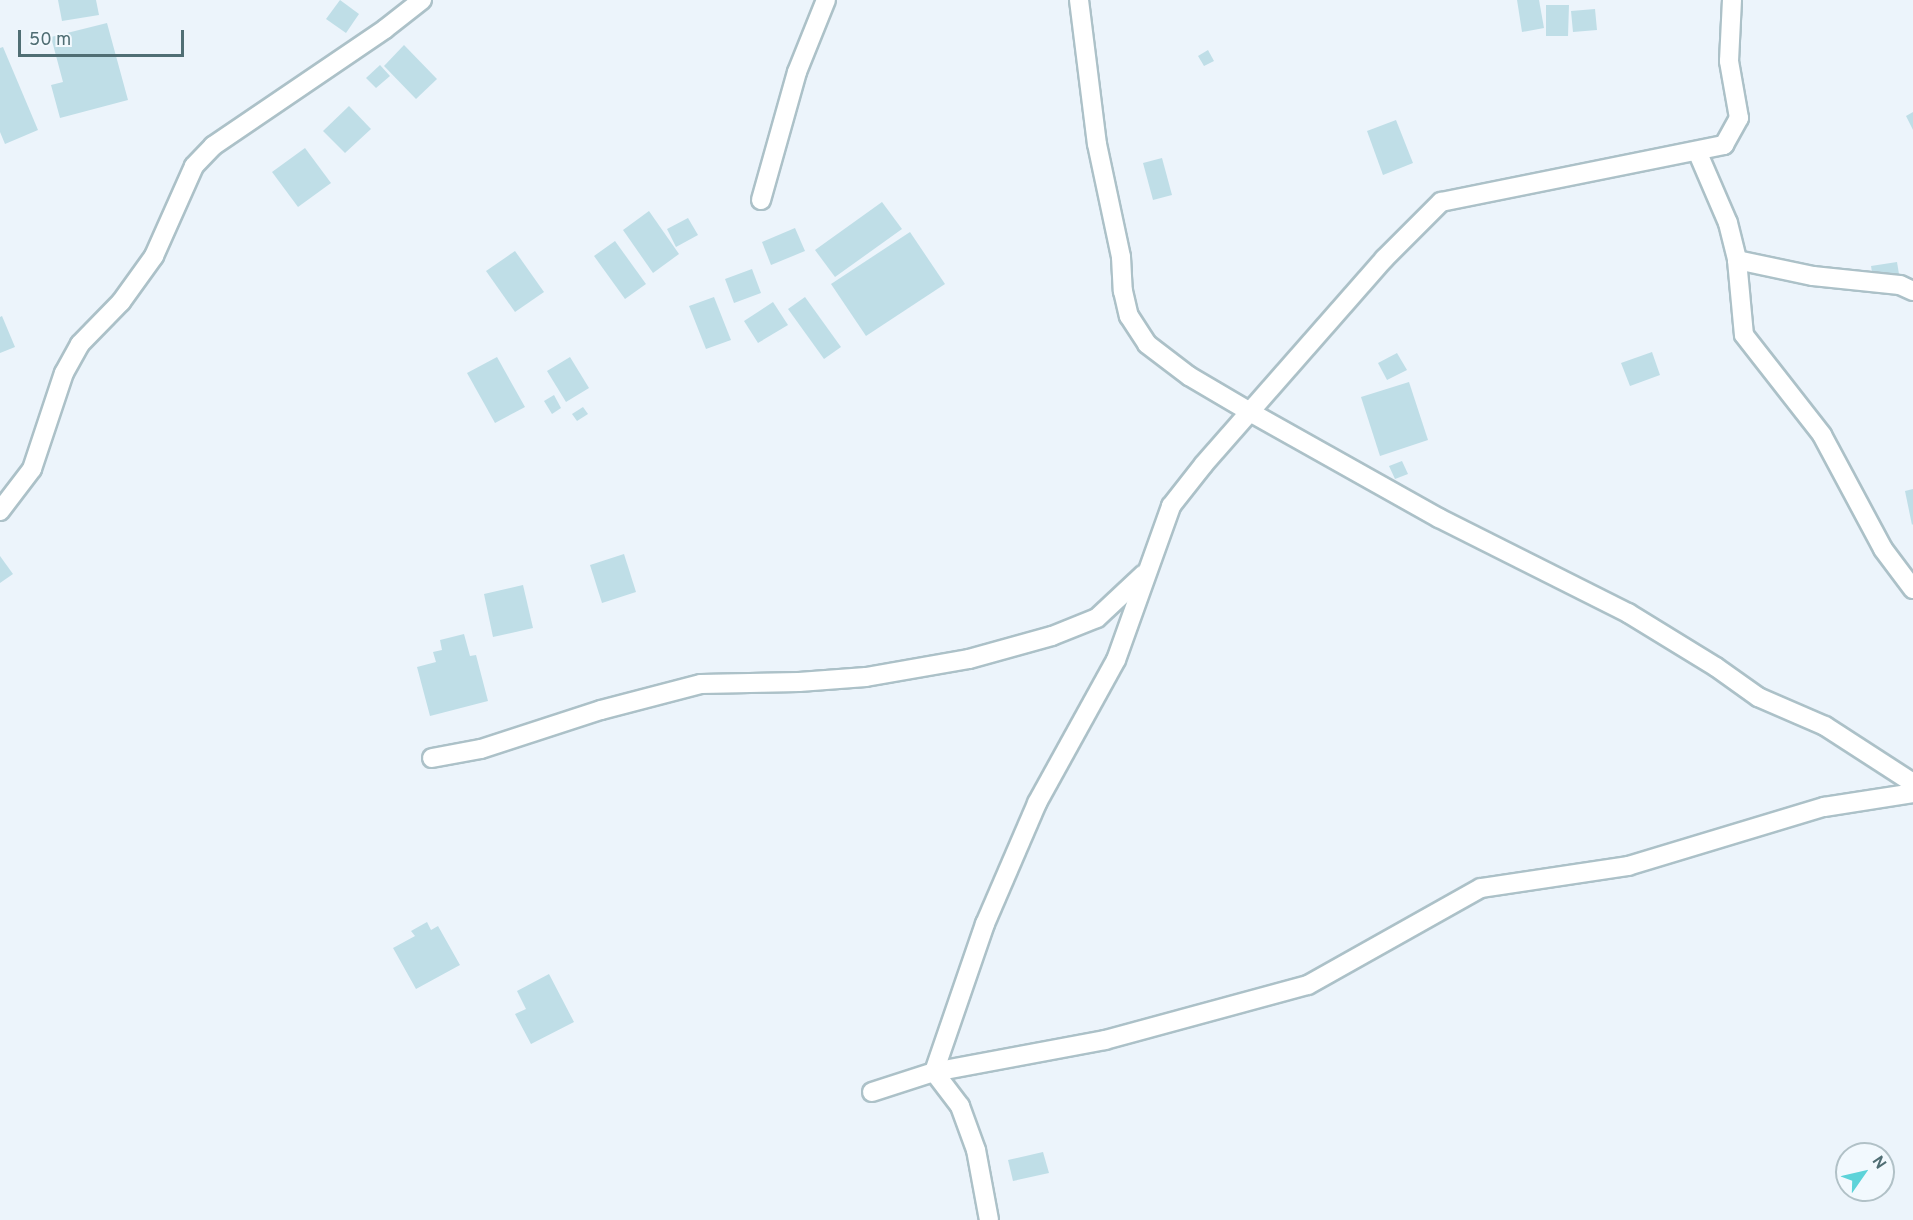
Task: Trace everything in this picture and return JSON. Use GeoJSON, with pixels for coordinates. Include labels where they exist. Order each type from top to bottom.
{"type":"FeatureCollection","features":[{"type":"Feature","properties":{"kind":"street"},"geometry":{"type":"LineString","coordinates":[[0,511],[32,469],[64,373],[80,344],[121,302],[153,256],[195,166],[213,146],[385,29],[422,0]]}},
{"type":"Feature","properties":{"kind":"street"},"geometry":{"type":"LineString","coordinates":[[761,200],[797,72],[826,0]]}},
{"type":"Feature","properties":{"kind":"street"},"geometry":{"type":"LineString","coordinates":[[1079,0],[1097,144],[1119,247],[1122,291],[1129,316],[1148,344],[1189,376],[1250,412],[1439,519],[1629,613],[1716,667],[1758,697],[1825,726],[1913,783]]}},
{"type":"Feature","properties":{"kind":"street"},"geometry":{"type":"LineString","coordinates":[[934,1072],[990,913],[1037,803],[1116,660],[1171,506],[1384,259],[1441,202],[1724,146],[1739,118],[1729,61],[1732,0]]}},
{"type":"Feature","properties":{"kind":"street"},"geometry":{"type":"LineString","coordinates":[[1697,151],[1728,223],[1737,260],[1744,335],[1822,435],[1883,549],[1913,589]]}},
{"type":"Feature","properties":{"kind":"street"},"geometry":{"type":"LineString","coordinates":[[1737,260],[1813,276],[1900,285],[1913,291]]}},
{"type":"Feature","properties":{"kind":"street"},"geometry":{"type":"LineString","coordinates":[[432,759],[481,749],[602,710],[701,684],[799,682],[866,677],[969,659],[1052,636],[1097,618],[1148,570]]}},
{"type":"Feature","properties":{"kind":"street"},"geometry":{"type":"LineString","coordinates":[[872,1092],[934,1072],[1106,1040],[1308,985],[1481,888],[1628,866],[1824,807],[1913,793]]}},
{"type":"Feature","properties":{"kind":"street"},"geometry":{"type":"LineString","coordinates":[[934,1072],[960,1106],[976,1150],[989,1220]]}},
{"type":"Feature","properties":{"kind":"building"},"geometry":{"type":"Polygon","coordinates":[[[58,0],[96,0],[99,15],[62,21],[58,0]]]}},
{"type":"Feature","properties":{"kind":"building"},"geometry":{"type":"Polygon","coordinates":[[[340,0],[359,14],[346,33],[326,19],[340,0]]]}},
{"type":"Feature","properties":{"kind":"building"},"geometry":{"type":"Polygon","coordinates":[[[1517,0],[1539,0],[1544,28],[1522,32],[1517,0]]]}},
{"type":"Feature","properties":{"kind":"building"},"geometry":{"type":"Polygon","coordinates":[[[1546,5],[1569,5],[1568,36],[1546,36],[1546,5]]]}},
{"type":"Feature","properties":{"kind":"building"},"geometry":{"type":"Polygon","coordinates":[[[1595,9],[1597,30],[1573,32],[1571,11],[1595,9]]]}},
{"type":"Feature","properties":{"kind":"building"},"geometry":{"type":"Polygon","coordinates":[[[107,23],[128,100],[60,118],[51,85],[63,82],[51,37],[107,23]]]}},
{"type":"Feature","properties":{"kind":"building"},"geometry":{"type":"Polygon","coordinates":[[[404,45],[437,79],[416,99],[384,66],[404,45]]]}},
{"type":"Feature","properties":{"kind":"building"},"geometry":{"type":"Polygon","coordinates":[[[3,47],[38,130],[5,144],[0,132],[0,48],[3,47]]]}},
{"type":"Feature","properties":{"kind":"building"},"geometry":{"type":"Polygon","coordinates":[[[1208,50],[1214,61],[1204,66],[1198,56],[1208,50]]]}},
{"type":"Feature","properties":{"kind":"building"},"geometry":{"type":"Polygon","coordinates":[[[380,65],[390,76],[376,88],[366,78],[380,65]]]}},
{"type":"Feature","properties":{"kind":"building"},"geometry":{"type":"Polygon","coordinates":[[[349,106],[371,129],[345,153],[323,131],[349,106]]]}},
{"type":"Feature","properties":{"kind":"building"},"geometry":{"type":"Polygon","coordinates":[[[1913,112],[1913,130],[1906,116],[1913,112]]]}},
{"type":"Feature","properties":{"kind":"building"},"geometry":{"type":"Polygon","coordinates":[[[1396,120],[1413,163],[1383,175],[1367,131],[1396,120]]]}},
{"type":"Feature","properties":{"kind":"building"},"geometry":{"type":"Polygon","coordinates":[[[305,148],[331,183],[298,207],[272,172],[305,148]]]}},
{"type":"Feature","properties":{"kind":"building"},"geometry":{"type":"Polygon","coordinates":[[[1162,158],[1172,195],[1153,200],[1143,163],[1162,158]]]}},
{"type":"Feature","properties":{"kind":"building"},"geometry":{"type":"Polygon","coordinates":[[[882,202],[902,229],[835,277],[815,250],[882,202]]]}},
{"type":"Feature","properties":{"kind":"building"},"geometry":{"type":"Polygon","coordinates":[[[649,211],[679,254],[653,273],[623,230],[649,211]]]}},
{"type":"Feature","properties":{"kind":"building"},"geometry":{"type":"Polygon","coordinates":[[[688,218],[698,235],[676,247],[667,229],[688,218]]]}},
{"type":"Feature","properties":{"kind":"building"},"geometry":{"type":"Polygon","coordinates":[[[795,228],[805,251],[771,265],[762,242],[795,228]]]}},
{"type":"Feature","properties":{"kind":"building"},"geometry":{"type":"Polygon","coordinates":[[[910,232],[945,284],[866,336],[831,284],[910,232]]]}},
{"type":"Feature","properties":{"kind":"building"},"geometry":{"type":"Polygon","coordinates":[[[615,241],[646,284],[625,299],[594,256],[615,241]]]}},
{"type":"Feature","properties":{"kind":"building"},"geometry":{"type":"Polygon","coordinates":[[[515,251],[544,292],[515,312],[486,271],[515,251]]]}},
{"type":"Feature","properties":{"kind":"building"},"geometry":{"type":"Polygon","coordinates":[[[1897,262],[1901,286],[1875,291],[1871,266],[1897,262]]]}},
{"type":"Feature","properties":{"kind":"building"},"geometry":{"type":"Polygon","coordinates":[[[752,269],[761,293],[734,303],[725,279],[752,269]]]}},
{"type":"Feature","properties":{"kind":"building"},"geometry":{"type":"Polygon","coordinates":[[[714,297],[731,340],[706,349],[689,306],[714,297]]]}},
{"type":"Feature","properties":{"kind":"building"},"geometry":{"type":"Polygon","coordinates":[[[805,297],[841,347],[824,359],[788,309],[805,297]]]}},
{"type":"Feature","properties":{"kind":"building"},"geometry":{"type":"Polygon","coordinates":[[[773,302],[788,325],[758,343],[744,321],[773,302]]]}},
{"type":"Feature","properties":{"kind":"building"},"geometry":{"type":"Polygon","coordinates":[[[2,316],[15,347],[0,353],[0,317],[2,316]]]}},
{"type":"Feature","properties":{"kind":"building"},"geometry":{"type":"Polygon","coordinates":[[[1652,352],[1660,375],[1630,386],[1621,363],[1652,352]]]}},
{"type":"Feature","properties":{"kind":"building"},"geometry":{"type":"Polygon","coordinates":[[[1397,353],[1407,370],[1387,380],[1378,363],[1397,353]]]}},
{"type":"Feature","properties":{"kind":"building"},"geometry":{"type":"Polygon","coordinates":[[[497,357],[525,407],[495,423],[467,373],[497,357]]]}},
{"type":"Feature","properties":{"kind":"building"},"geometry":{"type":"Polygon","coordinates":[[[570,357],[589,388],[566,402],[547,371],[570,357]]]}},
{"type":"Feature","properties":{"kind":"building"},"geometry":{"type":"Polygon","coordinates":[[[1409,382],[1428,440],[1380,456],[1361,397],[1409,382]]]}},
{"type":"Feature","properties":{"kind":"building"},"geometry":{"type":"Polygon","coordinates":[[[554,395],[561,408],[552,414],[544,401],[554,395]]]}},
{"type":"Feature","properties":{"kind":"building"},"geometry":{"type":"Polygon","coordinates":[[[583,407],[588,414],[577,421],[572,414],[583,407]]]}},
{"type":"Feature","properties":{"kind":"building"},"geometry":{"type":"Polygon","coordinates":[[[1402,461],[1408,474],[1395,479],[1389,466],[1402,461]]]}},
{"type":"Feature","properties":{"kind":"building"},"geometry":{"type":"Polygon","coordinates":[[[1913,489],[1913,524],[1912,525],[1905,491],[1913,489]]]}},
{"type":"Feature","properties":{"kind":"building"},"geometry":{"type":"Polygon","coordinates":[[[624,554],[636,592],[602,603],[590,565],[624,554]]]}},
{"type":"Feature","properties":{"kind":"building"},"geometry":{"type":"Polygon","coordinates":[[[0,556],[13,574],[0,583],[0,556]]]}},
{"type":"Feature","properties":{"kind":"building"},"geometry":{"type":"Polygon","coordinates":[[[523,585],[533,628],[493,637],[484,594],[523,585]]]}},
{"type":"Feature","properties":{"kind":"building"},"geometry":{"type":"Polygon","coordinates":[[[464,634],[470,656],[476,655],[488,701],[430,716],[417,667],[436,662],[433,652],[442,650],[440,640],[464,634]]]}},
{"type":"Feature","properties":{"kind":"building"},"geometry":{"type":"Polygon","coordinates":[[[427,922],[431,930],[438,926],[460,965],[416,989],[393,948],[415,936],[411,931],[427,922]]]}},
{"type":"Feature","properties":{"kind":"building"},"geometry":{"type":"Polygon","coordinates":[[[549,974],[574,1022],[531,1044],[515,1014],[526,1009],[517,991],[549,974]]]}},
{"type":"Feature","properties":{"kind":"building"},"geometry":{"type":"Polygon","coordinates":[[[1043,1152],[1049,1173],[1013,1181],[1008,1160],[1043,1152]]]}}]}
